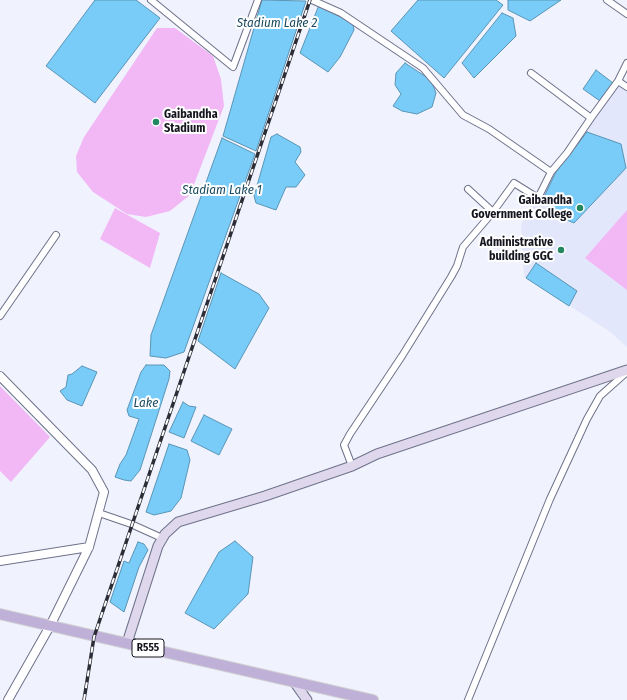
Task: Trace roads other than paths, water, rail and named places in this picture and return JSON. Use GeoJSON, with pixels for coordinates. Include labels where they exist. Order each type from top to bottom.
{"type":"FeatureCollection","features":[{"type":"Feature","properties":{"kind":"main road"},"geometry":{"type":"LineString","coordinates":[[127,643],[158,546],[165,534],[178,522],[352,466],[377,454],[627,371]]}},
{"type":"Feature","properties":{"kind":"main road","name":"R555"},"geometry":{"type":"LineString","coordinates":[[0,614],[94,637],[127,643],[373,700]]}},
{"type":"Feature","properties":{"kind":"main road"},"geometry":{"type":"LineString","coordinates":[[295,683],[306,700]]}},
{"type":"Feature","properties":{"kind":"street"},"geometry":{"type":"LineString","coordinates":[[151,0],[233,67],[258,0]]}},
{"type":"Feature","properties":{"kind":"street"},"geometry":{"type":"LineString","coordinates":[[312,0],[341,13],[423,68],[463,115],[489,129],[551,172]]}},
{"type":"Feature","properties":{"kind":"street"},"geometry":{"type":"LineString","coordinates":[[607,0],[627,14]]}},
{"type":"Feature","properties":{"kind":"street"},"geometry":{"type":"LineString","coordinates":[[352,466],[344,445],[451,277],[463,247],[493,212],[514,183],[538,198],[551,172],[567,153],[618,81],[627,63]]}},
{"type":"Feature","properties":{"kind":"street"},"geometry":{"type":"LineString","coordinates":[[531,73],[591,118]]}},
{"type":"Feature","properties":{"kind":"street"},"geometry":{"type":"LineString","coordinates":[[618,81],[627,87]]}},
{"type":"Feature","properties":{"kind":"street"},"geometry":{"type":"LineString","coordinates":[[468,189],[493,212]]}},
{"type":"Feature","properties":{"kind":"street"},"geometry":{"type":"LineString","coordinates":[[0,316],[56,235]]}},
{"type":"Feature","properties":{"kind":"street"},"geometry":{"type":"LineString","coordinates":[[468,700],[550,499],[587,419],[600,396],[627,371]]}},
{"type":"Feature","properties":{"kind":"street"},"geometry":{"type":"LineString","coordinates":[[0,376],[92,470],[104,492],[89,547],[50,626],[8,700]]}},
{"type":"Feature","properties":{"kind":"street"},"geometry":{"type":"LineString","coordinates":[[99,513],[131,524],[162,538]]}},
{"type":"Feature","properties":{"kind":"street"},"geometry":{"type":"LineString","coordinates":[[0,561],[89,547]]}},
{"type":"Feature","properties":{"kind":"water"},"geometry":{"type":"Polygon","coordinates":[[[95,0],[136,0],[160,18],[95,103],[46,66],[95,0]]]}},
{"type":"Feature","properties":{"kind":"water","name":"Stadium Lake 2"},"geometry":{"type":"Polygon","coordinates":[[[262,0],[306,1],[256,151],[223,136],[262,0]]]}},
{"type":"Feature","properties":{"kind":"water"},"geometry":{"type":"Polygon","coordinates":[[[418,0],[496,0],[503,5],[444,78],[391,31],[418,0]]]}},
{"type":"Feature","properties":{"kind":"water"},"geometry":{"type":"Polygon","coordinates":[[[508,0],[561,0],[530,21],[508,10],[508,0]]]}},
{"type":"Feature","properties":{"kind":"water"},"geometry":{"type":"Polygon","coordinates":[[[319,5],[353,24],[354,30],[340,57],[328,72],[300,53],[319,5]]]}},
{"type":"Feature","properties":{"kind":"water"},"geometry":{"type":"Polygon","coordinates":[[[502,13],[513,18],[516,36],[474,78],[462,63],[502,13]]]}},
{"type":"Feature","properties":{"kind":"water"},"geometry":{"type":"Polygon","coordinates":[[[405,63],[431,80],[436,93],[432,107],[417,114],[402,111],[393,106],[401,94],[395,85],[396,73],[405,63]]]}},
{"type":"Feature","properties":{"kind":"water"},"geometry":{"type":"Polygon","coordinates":[[[596,70],[613,83],[600,101],[583,89],[596,70]]]}},
{"type":"Feature","properties":{"kind":"water"},"geometry":{"type":"Polygon","coordinates":[[[587,132],[621,144],[626,168],[574,223],[560,217],[542,201],[556,172],[587,132]]]}},
{"type":"Feature","properties":{"kind":"water"},"geometry":{"type":"Polygon","coordinates":[[[277,134],[300,147],[301,152],[295,162],[305,175],[296,187],[286,187],[276,210],[256,203],[254,196],[271,137],[277,134]]]}},
{"type":"Feature","properties":{"kind":"water","name":"Stadiam Lake 1"},"geometry":{"type":"Polygon","coordinates":[[[222,138],[255,154],[184,352],[166,358],[150,356],[151,335],[222,138]]]}},
{"type":"Feature","properties":{"kind":"water"},"geometry":{"type":"Polygon","coordinates":[[[536,263],[577,291],[569,306],[526,278],[536,263]]]}},
{"type":"Feature","properties":{"kind":"water"},"geometry":{"type":"Polygon","coordinates":[[[221,273],[259,294],[269,308],[235,369],[198,341],[221,273]]]}},
{"type":"Feature","properties":{"kind":"water","name":"Lake"},"geometry":{"type":"Polygon","coordinates":[[[146,365],[164,365],[170,371],[169,379],[140,470],[131,481],[124,480],[115,477],[120,464],[126,455],[139,419],[129,416],[127,410],[141,372],[146,365]]]}},
{"type":"Feature","properties":{"kind":"water"},"geometry":{"type":"Polygon","coordinates":[[[82,366],[97,372],[82,406],[67,400],[60,391],[66,387],[68,375],[72,374],[82,366]]]}},
{"type":"Feature","properties":{"kind":"water"},"geometry":{"type":"Polygon","coordinates":[[[183,402],[189,406],[196,407],[184,438],[169,432],[183,402]]]}},
{"type":"Feature","properties":{"kind":"water"},"geometry":{"type":"Polygon","coordinates":[[[204,415],[232,429],[219,455],[191,441],[204,415]]]}},
{"type":"Feature","properties":{"kind":"water"},"geometry":{"type":"Polygon","coordinates":[[[169,444],[187,450],[190,460],[181,498],[171,511],[154,515],[146,512],[169,444]]]}},
{"type":"Feature","properties":{"kind":"water"},"geometry":{"type":"Polygon","coordinates":[[[235,541],[253,557],[248,594],[214,629],[185,613],[219,552],[235,541]]]}},
{"type":"Feature","properties":{"kind":"water"},"geometry":{"type":"Polygon","coordinates":[[[138,542],[144,544],[148,550],[139,567],[124,612],[110,602],[124,561],[129,563],[138,542]]]}},
{"type":"Feature","properties":{"kind":"railway"},"geometry":{"type":"LineString","coordinates":[[84,700],[94,637],[310,0]]}},
{"type":"Feature","properties":{"kind":"place","name":"Gaibandha Stadium"},"geometry":{"type":"Point","coordinates":[156,122]}},
{"type":"Feature","properties":{"kind":"place","name":"Gaibandha Government College"},"geometry":{"type":"Point","coordinates":[580,208]}},
{"type":"Feature","properties":{"kind":"place","name":"Administrative building GGC"},"geometry":{"type":"Point","coordinates":[561,250]}}]}
